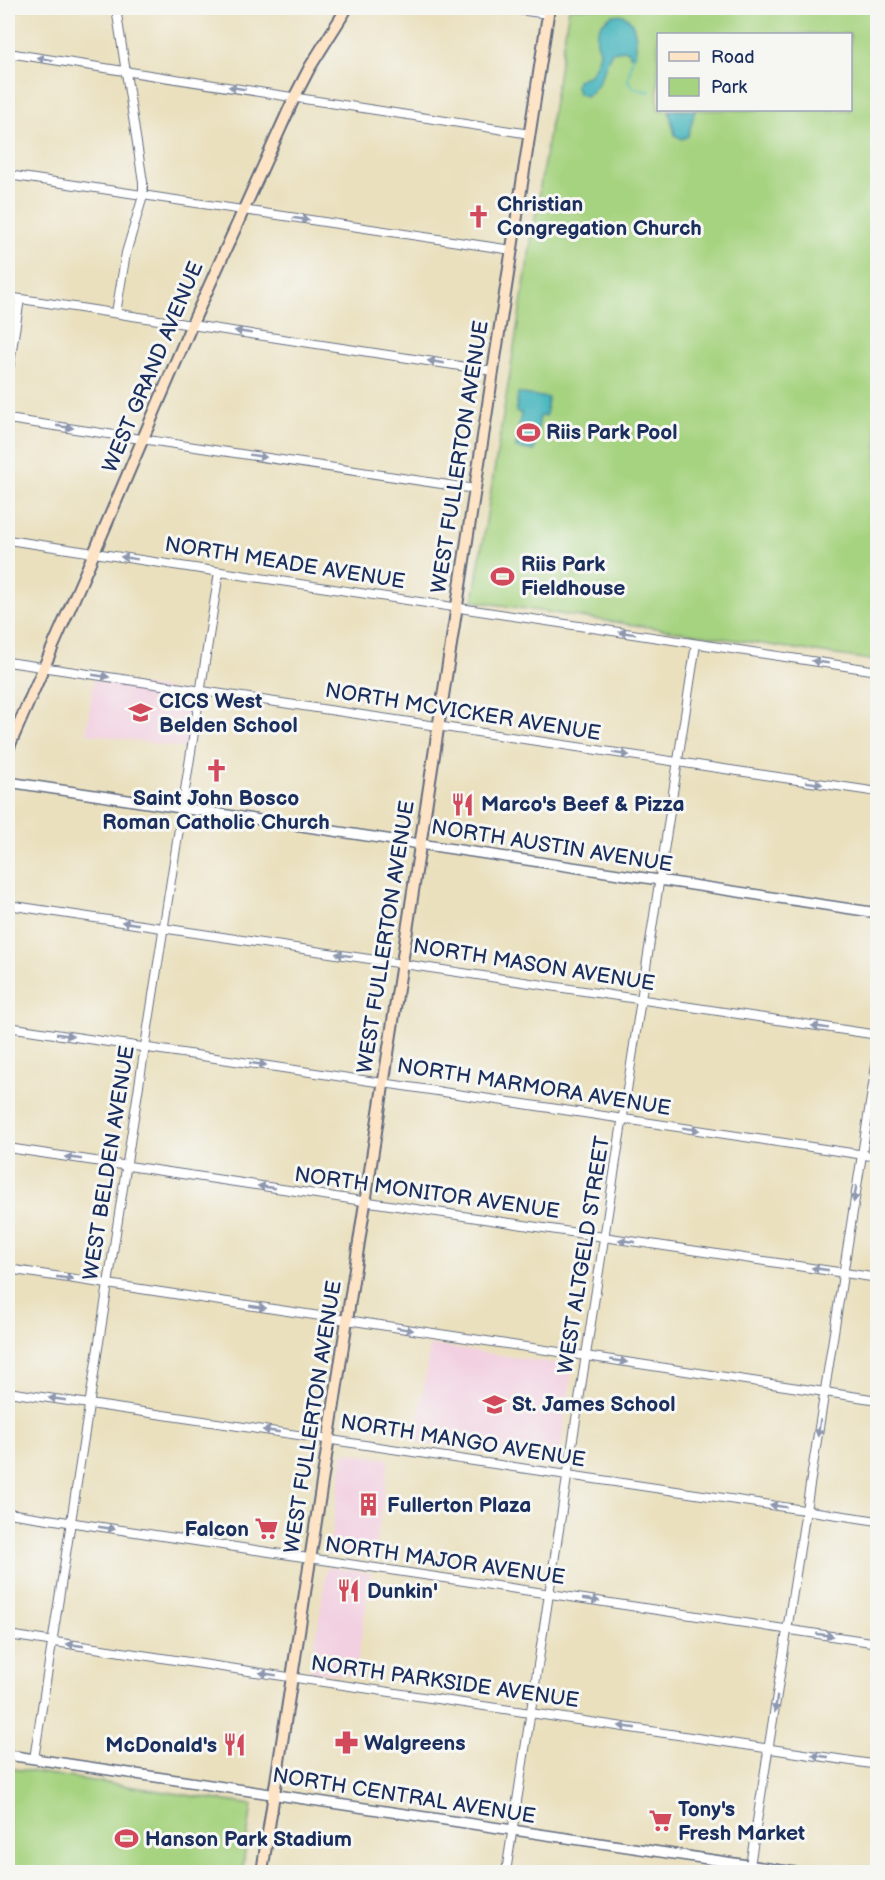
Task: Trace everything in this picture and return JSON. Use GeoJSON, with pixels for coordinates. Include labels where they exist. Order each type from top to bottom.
{"type":"FeatureCollection","features":[{"type":"Feature","properties":{"kind":"main road","name":"WEST GRAND AVENUE"},"geometry":{"type":"LineString","coordinates":[[8,749],[192,324],[295,96],[310,67],[347,8]]}},
{"type":"Feature","properties":{"kind":"main road","name":"WEST FULLERTON AVENUE"},"geometry":{"type":"LineString","coordinates":[[262,1872],[549,11]]}},
{"type":"Feature","properties":{"kind":"street"},"geometry":{"type":"LineString","coordinates":[[116,8],[143,182],[143,196],[126,253],[116,313]]}},
{"type":"Feature","properties":{"kind":"street"},"geometry":{"type":"LineString","coordinates":[[504,8],[549,11]]}},
{"type":"Feature","properties":{"kind":"street"},"geometry":{"type":"LineString","coordinates":[[8,53],[530,134]]}},
{"type":"Feature","properties":{"kind":"street"},"geometry":{"type":"LineString","coordinates":[[8,175],[512,250]]}},
{"type":"Feature","properties":{"kind":"street"},"geometry":{"type":"LineString","coordinates":[[8,297],[493,371]]}},
{"type":"Feature","properties":{"kind":"street"},"geometry":{"type":"LineString","coordinates":[[8,375],[20,299]]}},
{"type":"Feature","properties":{"kind":"street"},"geometry":{"type":"LineString","coordinates":[[8,419],[475,489]]}},
{"type":"Feature","properties":{"kind":"street","name":"NORTH MEADE AVENUE"},"geometry":{"type":"LineString","coordinates":[[8,540],[878,671]]}},
{"type":"Feature","properties":{"kind":"street","name":"WEST BELDEN AVENUE"},"geometry":{"type":"LineString","coordinates":[[34,1759],[219,572]]}},
{"type":"Feature","properties":{"kind":"street","name":"WEST ALTGELD STREET"},"geometry":{"type":"LineString","coordinates":[[506,1872],[696,644]]}},
{"type":"Feature","properties":{"kind":"street","name":"NORTH MCVICKER AVENUE"},"geometry":{"type":"LineString","coordinates":[[8,662],[878,792]]}},
{"type":"Feature","properties":{"kind":"street","name":"NORTH AUSTIN AVENUE"},"geometry":{"type":"LineString","coordinates":[[8,782],[878,914]]}},
{"type":"Feature","properties":{"kind":"street","name":"NORTH MASON AVENUE"},"geometry":{"type":"LineString","coordinates":[[8,905],[878,1035]]}},
{"type":"Feature","properties":{"kind":"street","name":"NORTH MARMORA AVENUE"},"geometry":{"type":"LineString","coordinates":[[8,1027],[878,1157]]}},
{"type":"Feature","properties":{"kind":"street"},"geometry":{"type":"LineString","coordinates":[[750,1869],[878,1053]]}},
{"type":"Feature","properties":{"kind":"street","name":"NORTH MONITOR AVENUE"},"geometry":{"type":"LineString","coordinates":[[8,1148],[878,1278]]}},
{"type":"Feature","properties":{"kind":"street"},"geometry":{"type":"LineString","coordinates":[[8,1269],[878,1400]]}},
{"type":"Feature","properties":{"kind":"street","name":"NORTH MANGO AVENUE"},"geometry":{"type":"LineString","coordinates":[[8,1392],[878,1521]]}},
{"type":"Feature","properties":{"kind":"street","name":"NORTH MAJOR AVENUE"},"geometry":{"type":"LineString","coordinates":[[8,1513],[878,1643]]}},
{"type":"Feature","properties":{"kind":"street","name":"NORTH PARKSIDE AVENUE"},"geometry":{"type":"LineString","coordinates":[[8,1635],[878,1765]]}},
{"type":"Feature","properties":{"kind":"street","name":"NORTH CENTRAL AVENUE"},"geometry":{"type":"LineString","coordinates":[[8,1755],[513,1830],[750,1869],[795,1872]]}},
{"type":"Feature","properties":{"kind":"shaded area","name":"CICS West Belden School"},"geometry":{"type":"Polygon","coordinates":[[[94,678],[196,694],[188,749],[86,733],[94,678]]]}},
{"type":"Feature","properties":{"kind":"shaded area","name":"St. James School"},"geometry":{"type":"Polygon","coordinates":[[[430,1345],[573,1366],[558,1464],[415,1442],[430,1345]]]}},
{"type":"Feature","properties":{"kind":"shaded area","name":"Fullerton Plaza"},"geometry":{"type":"Polygon","coordinates":[[[344,1452],[389,1459],[374,1557],[329,1550],[344,1452]]]}},
{"type":"Feature","properties":{"kind":"shaded area"},"geometry":{"type":"Polygon","coordinates":[[[327,1567],[371,1573],[355,1677],[311,1671],[327,1567]]]}},
{"type":"Feature","properties":{"kind":"green space"},"geometry":{"type":"Polygon","coordinates":[[[569,8],[877,8],[877,661],[473,601],[569,8]]]}},
{"type":"Feature","properties":{"kind":"green space","name":"Hanson Park Stadium"},"geometry":{"type":"Polygon","coordinates":[[[8,1768],[252,1805],[242,1872],[8,1872],[8,1768]]]}},
{"type":"Feature","properties":{"kind":"water"},"geometry":{"type":"Polygon","coordinates":[[[613,15],[623,15],[631,22],[636,39],[635,55],[630,55],[629,51],[624,50],[612,52],[596,87],[586,96],[578,94],[577,80],[590,75],[599,58],[598,29],[613,15]]]}},
{"type":"Feature","properties":{"kind":"water"},"geometry":{"type":"Polygon","coordinates":[[[669,111],[695,111],[688,136],[682,139],[675,135],[669,111]]]}},
{"type":"Feature","properties":{"kind":"water","name":"Riis Park Pool"},"geometry":{"type":"Polygon","coordinates":[[[518,393],[548,398],[546,416],[540,416],[534,451],[516,448],[521,413],[516,412],[518,393]]]}},
{"type":"Feature","properties":{"kind":"waterway"},"geometry":{"type":"LineString","coordinates":[[633,55],[628,81],[634,88],[650,92]]}},
{"type":"Feature","properties":{"kind":"place","name":"Christian Congregation Church"},"geometry":{"type":"Point","coordinates":[479,216]}},
{"type":"Feature","properties":{"kind":"place","name":"Riis Park Pool"},"geometry":{"type":"Point","coordinates":[528,432]}},
{"type":"Feature","properties":{"kind":"place","name":"Riis Park Fieldhouse"},"geometry":{"type":"Point","coordinates":[503,576]}},
{"type":"Feature","properties":{"kind":"place","name":"CICS West Belden School"},"geometry":{"type":"Point","coordinates":[141,713]}},
{"type":"Feature","properties":{"kind":"place","name":"Saint John Bosco Roman Catholic Church"},"geometry":{"type":"Point","coordinates":[216,770]}},
{"type":"Feature","properties":{"kind":"place","name":"Marco's Beef & Pizza"},"geometry":{"type":"Point","coordinates":[463,804]}},
{"type":"Feature","properties":{"kind":"place","name":"St. James School"},"geometry":{"type":"Point","coordinates":[494,1404]}},
{"type":"Feature","properties":{"kind":"place","name":"Fullerton Plaza"},"geometry":{"type":"Point","coordinates":[369,1505]}},
{"type":"Feature","properties":{"kind":"place","name":"Falcon"},"geometry":{"type":"Point","coordinates":[267,1529]}},
{"type":"Feature","properties":{"kind":"place","name":"Dunkin'"},"geometry":{"type":"Point","coordinates":[349,1591]}},
{"type":"Feature","properties":{"kind":"place","name":"Walgreens"},"geometry":{"type":"Point","coordinates":[346,1743]}},
{"type":"Feature","properties":{"kind":"place","name":"McDonald's"},"geometry":{"type":"Point","coordinates":[235,1745]}},
{"type":"Feature","properties":{"kind":"place","name":"Tony's Fresh Market"},"geometry":{"type":"Point","coordinates":[660,1821]}},
{"type":"Feature","properties":{"kind":"place","name":"Hanson Park Stadium"},"geometry":{"type":"Point","coordinates":[127,1839]}}]}
